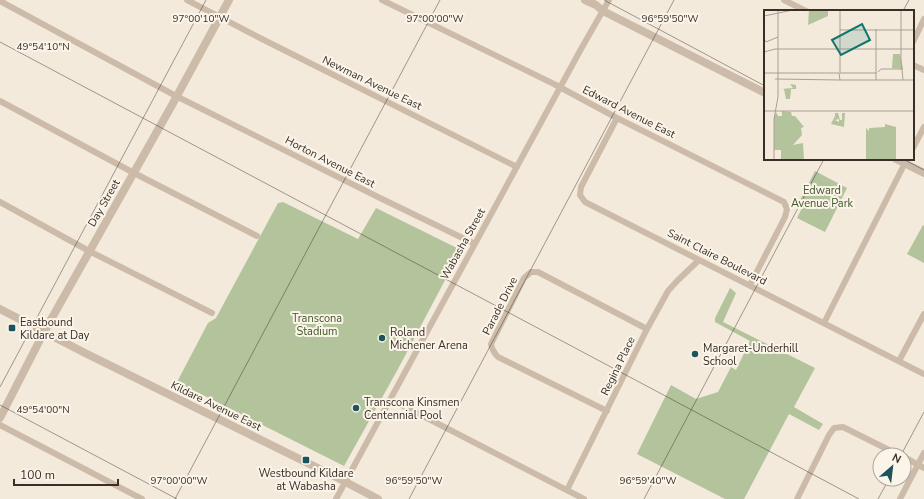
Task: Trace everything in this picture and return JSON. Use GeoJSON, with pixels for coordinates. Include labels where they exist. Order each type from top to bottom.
{"type":"FeatureCollection","features":[{"type":"Feature","properties":{"kind":"street","name":"Horton Avenue East"},"geometry":{"type":"LineString","coordinates":[[0,0],[176,96],[475,244]]}},
{"type":"Feature","properties":{"kind":"street","name":"Newman Avenue East"},"geometry":{"type":"LineString","coordinates":[[187,0],[517,167]]}},
{"type":"Feature","properties":{"kind":"street","name":"Day Street"},"geometry":{"type":"LineString","coordinates":[[0,418],[44,332],[134,173],[229,0]]}},
{"type":"Feature","properties":{"kind":"street","name":"Edward Avenue East"},"geometry":{"type":"LineString","coordinates":[[382,0],[554,84],[617,118],[784,202],[787,209],[785,217],[750,285]]}},
{"type":"Feature","properties":{"kind":"street"},"geometry":{"type":"LineString","coordinates":[[585,0],[596,5],[603,11],[764,92]]}},
{"type":"Feature","properties":{"kind":"street","name":"Wabasha Street"},"geometry":{"type":"LineString","coordinates":[[336,499],[609,0]]}},
{"type":"Feature","properties":{"kind":"street"},"geometry":{"type":"LineString","coordinates":[[784,0],[804,10]]}},
{"type":"Feature","properties":{"kind":"street"},"geometry":{"type":"LineString","coordinates":[[914,40],[924,20]]}},
{"type":"Feature","properties":{"kind":"street"},"geometry":{"type":"LineString","coordinates":[[914,65],[924,70]]}},
{"type":"Feature","properties":{"kind":"street"},"geometry":{"type":"LineString","coordinates":[[0,101],[134,173],[257,236]]}},
{"type":"Feature","properties":{"kind":"street","name":"Saint Claire Boulevard"},"geometry":{"type":"LineString","coordinates":[[617,118],[581,187],[580,195],[585,202],[924,374]]}},
{"type":"Feature","properties":{"kind":"street"},"geometry":{"type":"LineString","coordinates":[[914,146],[924,127]]}},
{"type":"Feature","properties":{"kind":"street"},"geometry":{"type":"LineString","coordinates":[[824,323],[906,161],[924,173]]}},
{"type":"Feature","properties":{"kind":"street"},"geometry":{"type":"LineString","coordinates":[[0,202],[89,251],[212,313]]}},
{"type":"Feature","properties":{"kind":"street","name":"Regina Place"},"geometry":{"type":"LineString","coordinates":[[567,490],[647,329],[668,291],[699,260]]}},
{"type":"Feature","properties":{"kind":"street","name":"Parade Drive"},"geometry":{"type":"LineString","coordinates":[[607,411],[498,357],[494,353],[491,344],[524,278],[531,272],[538,272],[647,329]]}},
{"type":"Feature","properties":{"kind":"street","name":"Kildare Avenue East"},"geometry":{"type":"LineString","coordinates":[[0,309],[378,499]]}},
{"type":"Feature","properties":{"kind":"street"},"geometry":{"type":"LineString","coordinates":[[900,361],[924,314]]}},
{"type":"Feature","properties":{"kind":"street"},"geometry":{"type":"LineString","coordinates":[[390,399],[584,499]]}},
{"type":"Feature","properties":{"kind":"street"},"geometry":{"type":"LineString","coordinates":[[0,425],[142,499]]}},
{"type":"Feature","properties":{"kind":"street"},"geometry":{"type":"LineString","coordinates":[[797,499],[834,428],[842,427],[883,447]]}},
{"type":"Feature","properties":{"kind":"street"},"geometry":{"type":"LineString","coordinates":[[900,499],[921,466],[924,453]]}},
{"type":"Feature","properties":{"kind":"green space","name":"Edward Avenue Park"},"geometry":{"type":"Polygon","coordinates":[[[815,171],[847,188],[825,232],[797,218],[805,202],[800,200],[815,171]]]}},
{"type":"Feature","properties":{"kind":"green space","name":"Transcona Stadium"},"geometry":{"type":"Polygon","coordinates":[[[283,202],[358,239],[376,208],[461,250],[398,369],[344,466],[177,382],[208,323],[216,318],[278,203],[283,202]]]}},
{"type":"Feature","properties":{"kind":"green space"},"geometry":{"type":"Polygon","coordinates":[[[923,225],[924,226],[924,263],[907,254],[923,225]]]}},
{"type":"Feature","properties":{"kind":"green space"},"geometry":{"type":"Polygon","coordinates":[[[730,288],[736,293],[723,322],[815,368],[794,407],[823,424],[819,430],[789,414],[744,499],[725,499],[637,454],[671,385],[696,399],[718,392],[731,367],[736,370],[750,341],[715,322],[715,318],[730,288]]]}},
{"type":"Feature","properties":{"kind":"place","name":"Eastbound Kildare at Day"},"geometry":{"type":"Point","coordinates":[12,328]}},
{"type":"Feature","properties":{"kind":"place","name":"Roland Michener Arena"},"geometry":{"type":"Point","coordinates":[382,338]}},
{"type":"Feature","properties":{"kind":"place","name":"Margaret-Underhill School"},"geometry":{"type":"Point","coordinates":[695,354]}},
{"type":"Feature","properties":{"kind":"place","name":"Transcona Kinsmen Centennial Pool"},"geometry":{"type":"Point","coordinates":[356,408]}},
{"type":"Feature","properties":{"kind":"place","name":"Westbound Kildare at Wabasha"},"geometry":{"type":"Point","coordinates":[306,460]}}]}
